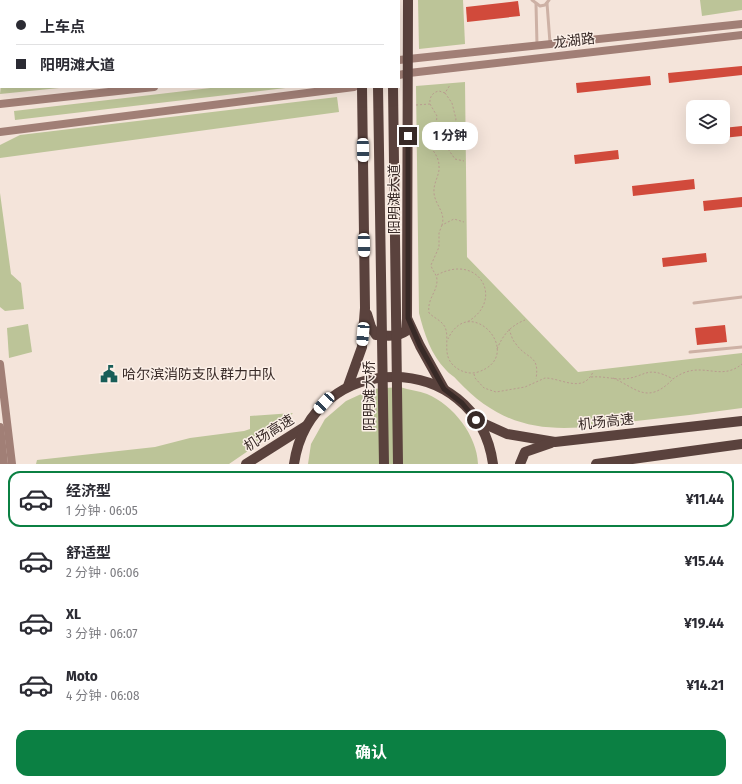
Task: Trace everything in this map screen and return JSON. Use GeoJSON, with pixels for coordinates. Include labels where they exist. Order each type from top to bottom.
{"type":"FeatureCollection","features":[{"type":"Feature","properties":{"kind":"highway","name":"阳明滩大道"},"geometry":{"type":"LineString","coordinates":[[407,0],[408,21],[404,74],[408,106],[408,318],[420,346],[444,389]]}},
{"type":"Feature","properties":{"kind":"highway"},"geometry":{"type":"LineString","coordinates":[[348,386],[362,347],[366,308],[362,88]]}},
{"type":"Feature","properties":{"kind":"highway","name":"阳明滩大桥"},"geometry":{"type":"LineString","coordinates":[[378,88],[384,464]]}},
{"type":"Feature","properties":{"kind":"highway","name":"阳明滩大桥"},"geometry":{"type":"LineString","coordinates":[[393,88],[398,464]]}},
{"type":"Feature","properties":{"kind":"highway"},"geometry":{"type":"LineString","coordinates":[[366,308],[371,327],[376,335],[400,335],[406,331],[408,318]]}},
{"type":"Feature","properties":{"kind":"highway"},"geometry":{"type":"LineString","coordinates":[[294,464],[300,439],[306,426],[324,403],[348,386],[363,380],[396,376],[429,382],[444,389],[462,403],[476,420],[488,444],[493,464]]}},
{"type":"Feature","properties":{"kind":"highway","name":"机场高速"},"geometry":{"type":"LineString","coordinates":[[476,420],[507,434],[555,442],[742,421]]}},
{"type":"Feature","properties":{"kind":"highway","name":"机场高速"},"geometry":{"type":"LineString","coordinates":[[246,464],[306,426]]}},
{"type":"Feature","properties":{"kind":"highway"},"geometry":{"type":"LineString","coordinates":[[520,464],[526,452],[555,442]]}},
{"type":"Feature","properties":{"kind":"highway"},"geometry":{"type":"LineString","coordinates":[[596,464],[742,444]]}},
{"type":"Feature","properties":{"kind":"street","name":"龙湖路"},"geometry":{"type":"LineString","coordinates":[[404,60],[742,24]]}},
{"type":"Feature","properties":{"kind":"street","name":"龙湖路"},"geometry":{"type":"LineString","coordinates":[[404,74],[742,34]]}},
{"type":"Feature","properties":{"kind":"street"},"geometry":{"type":"LineString","coordinates":[[0,104],[145,88]]}},
{"type":"Feature","properties":{"kind":"street"},"geometry":{"type":"LineString","coordinates":[[0,132],[346,88]]}},
{"type":"Feature","properties":{"kind":"street"},"geometry":{"type":"LineString","coordinates":[[0,364],[12,464]]}},
{"type":"Feature","properties":{"kind":"street"},"geometry":{"type":"LineString","coordinates":[[0,428],[4,464]]}},
{"type":"Feature","properties":{"kind":"lane"},"geometry":{"type":"LineString","coordinates":[[532,0],[536,4],[542,6],[548,1]]}},
{"type":"Feature","properties":{"kind":"lane"},"geometry":{"type":"LineString","coordinates":[[548,1],[550,45]]}},
{"type":"Feature","properties":{"kind":"lane"},"geometry":{"type":"LineString","coordinates":[[536,4],[537,46]]}},
{"type":"Feature","properties":{"kind":"lane"},"geometry":{"type":"LineString","coordinates":[[694,303],[742,297]]}},
{"type":"Feature","properties":{"kind":"lane"},"geometry":{"type":"LineString","coordinates":[[690,352],[742,348]]}},
{"type":"Feature","properties":{"kind":"path"},"geometry":{"type":"LineString","coordinates":[[446,93],[450,85]]}},
{"type":"Feature","properties":{"kind":"path"},"geometry":{"type":"LineString","coordinates":[[448,339],[444,325],[430,315],[428,302],[436,287],[436,276],[431,265],[439,247],[439,233],[442,225],[443,214],[434,193],[439,162],[429,143],[430,136],[436,126],[437,116],[430,104],[431,97],[435,92],[439,91],[446,93],[452,103],[456,115],[455,128],[448,144],[450,152],[455,159],[464,161]]}},
{"type":"Feature","properties":{"kind":"path"},"geometry":{"type":"LineString","coordinates":[[408,106],[430,104]]}},
{"type":"Feature","properties":{"kind":"path"},"geometry":{"type":"LineString","coordinates":[[436,126],[446,127],[452,135]]}},
{"type":"Feature","properties":{"kind":"path"},"geometry":{"type":"LineString","coordinates":[[442,225],[454,219],[464,222]]}},
{"type":"Feature","properties":{"kind":"path"},"geometry":{"type":"LineString","coordinates":[[436,276],[448,269],[456,268],[468,270],[480,279],[485,289],[485,304],[479,313],[455,329],[448,339],[446,349],[451,363],[462,371],[474,373],[484,370],[490,365],[501,340],[509,329],[525,320]]}},
{"type":"Feature","properties":{"kind":"path"},"geometry":{"type":"LineString","coordinates":[[466,322],[480,324],[491,331],[494,336],[497,350]]}},
{"type":"Feature","properties":{"kind":"path"},"geometry":{"type":"LineString","coordinates":[[509,329],[515,344],[536,361],[538,367],[536,381]]}},
{"type":"Feature","properties":{"kind":"path"},"geometry":{"type":"LineString","coordinates":[[610,377],[642,392],[658,390],[691,370],[726,372],[736,369],[742,364]]}},
{"type":"Feature","properties":{"kind":"path"},"geometry":{"type":"LineString","coordinates":[[591,377],[593,372]]}},
{"type":"Feature","properties":{"kind":"path"},"geometry":{"type":"LineString","coordinates":[[474,373],[475,378],[484,388],[494,392],[522,388],[536,381],[549,378],[569,384],[575,384],[591,377],[625,378],[651,372],[660,373],[673,380]]}},
{"type":"Feature","properties":{"kind":"green space"},"geometry":{"type":"Polygon","coordinates":[[[418,0],[463,0],[465,44],[419,49],[418,0]]]}},
{"type":"Feature","properties":{"kind":"green space"},"geometry":{"type":"Polygon","coordinates":[[[700,0],[742,0],[742,10],[702,16],[700,0]]]}},
{"type":"Feature","properties":{"kind":"green space"},"geometry":{"type":"Polygon","coordinates":[[[465,82],[467,257],[578,372],[742,353],[742,408],[610,425],[562,428],[540,426],[519,422],[498,413],[477,399],[441,364],[432,351],[419,313],[416,86],[465,82]]]}},
{"type":"Feature","properties":{"kind":"green space"},"geometry":{"type":"Polygon","coordinates":[[[1,88],[59,88],[0,94],[1,88]]]}},
{"type":"Feature","properties":{"kind":"green space"},"geometry":{"type":"Polygon","coordinates":[[[210,88],[286,88],[15,120],[14,111],[210,88]]]}},
{"type":"Feature","properties":{"kind":"green space"},"geometry":{"type":"Polygon","coordinates":[[[337,97],[339,112],[0,158],[0,145],[20,135],[337,97]]]}},
{"type":"Feature","properties":{"kind":"green space"},"geometry":{"type":"Polygon","coordinates":[[[0,193],[11,274],[21,283],[24,309],[5,311],[0,307],[0,193]]]}},
{"type":"Feature","properties":{"kind":"green space"},"geometry":{"type":"Polygon","coordinates":[[[28,324],[32,352],[9,358],[7,328],[28,324]]]}},
{"type":"Feature","properties":{"kind":"green space"},"geometry":{"type":"Polygon","coordinates":[[[400,387],[427,394],[437,399],[454,413],[462,422],[473,442],[477,453],[478,464],[308,464],[311,444],[325,419],[346,401],[372,389],[400,387]]]}},
{"type":"Feature","properties":{"kind":"green space"},"geometry":{"type":"Polygon","coordinates":[[[293,413],[267,438],[229,464],[36,464],[37,460],[155,447],[190,438],[244,431],[250,429],[250,416],[293,413]]]}},
{"type":"Feature","properties":{"kind":"building"},"geometry":{"type":"Polygon","coordinates":[[[518,1],[520,16],[467,22],[466,7],[518,1]]]}},
{"type":"Feature","properties":{"kind":"building"},"geometry":{"type":"Polygon","coordinates":[[[742,66],[742,75],[669,83],[668,73],[742,66]]]}},
{"type":"Feature","properties":{"kind":"building"},"geometry":{"type":"Polygon","coordinates":[[[650,76],[651,85],[577,93],[576,83],[650,76]]]}},
{"type":"Feature","properties":{"kind":"building"},"geometry":{"type":"Polygon","coordinates":[[[742,126],[742,136],[730,137],[730,127],[742,126]]]}},
{"type":"Feature","properties":{"kind":"building"},"geometry":{"type":"Polygon","coordinates":[[[618,150],[619,159],[575,164],[574,155],[618,150]]]}},
{"type":"Feature","properties":{"kind":"building"},"geometry":{"type":"Polygon","coordinates":[[[694,179],[695,189],[633,196],[632,186],[694,179]]]}},
{"type":"Feature","properties":{"kind":"building"},"geometry":{"type":"Polygon","coordinates":[[[742,197],[742,207],[704,211],[703,201],[742,197]]]}},
{"type":"Feature","properties":{"kind":"building"},"geometry":{"type":"Polygon","coordinates":[[[706,253],[707,262],[663,267],[662,258],[706,253]]]}},
{"type":"Feature","properties":{"kind":"building"},"geometry":{"type":"Polygon","coordinates":[[[725,325],[727,342],[697,345],[695,328],[725,325]]]}},
{"type":"Feature","properties":{"kind":"place","name":"哈尔滨消防支队群力中队"},"geometry":{"type":"Point","coordinates":[109,374]}},
{"type":"Feature","properties":{"kind":"route"},"geometry":{"type":"LineString","coordinates":[[408,136],[408,318],[420,346],[444,389],[462,403],[476,420]]}}]}
